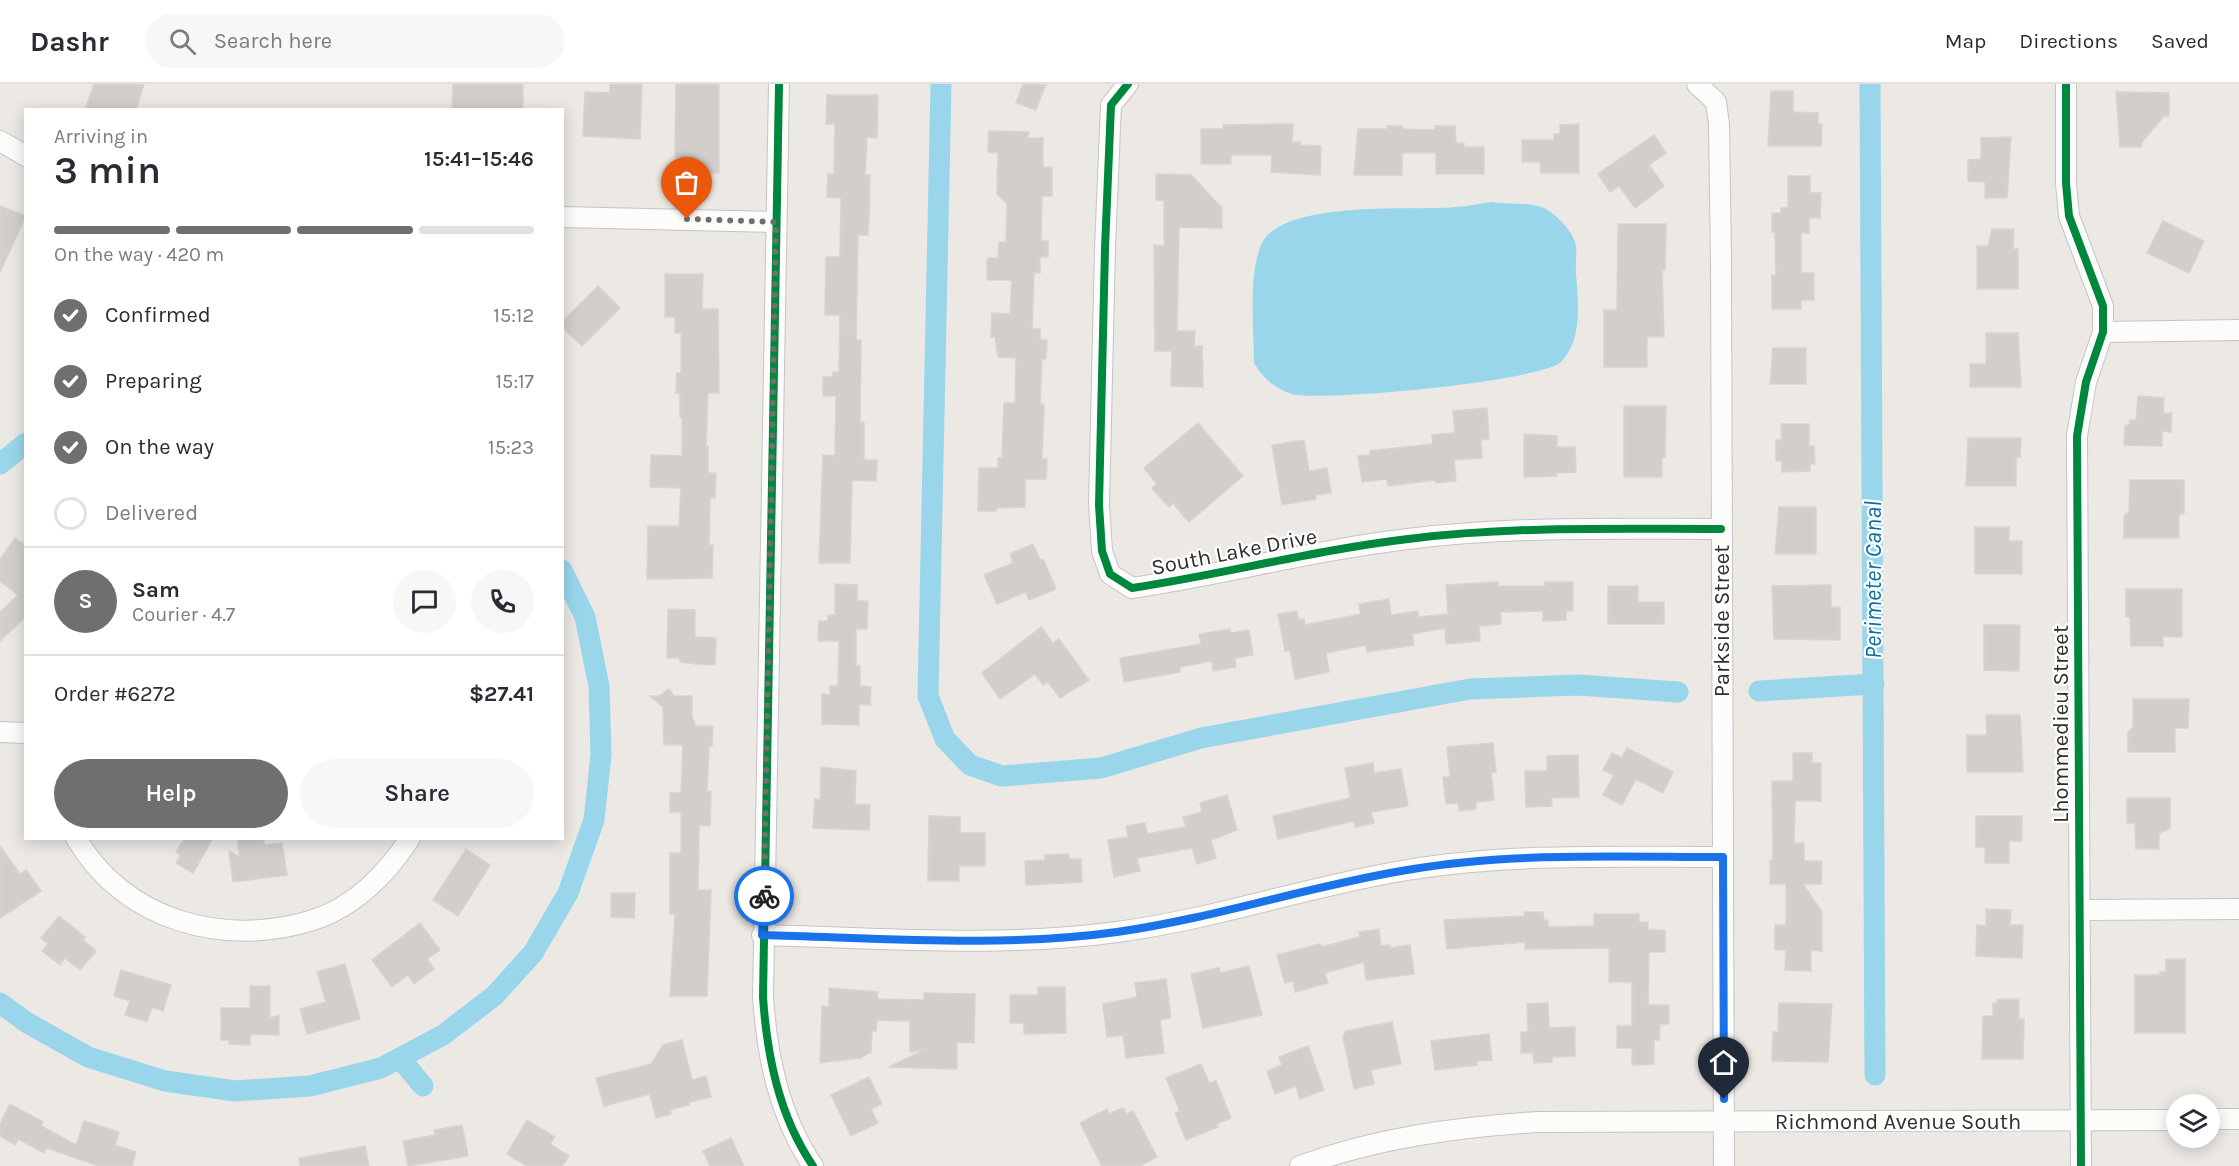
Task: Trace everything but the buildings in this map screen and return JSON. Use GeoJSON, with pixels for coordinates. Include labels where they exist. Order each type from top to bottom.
{"type":"FeatureCollection","features":[{"type":"Feature","properties":{"kind":"street"},"geometry":{"type":"LineString","coordinates":[[779,84],[762,935],[763,997],[770,1061],[785,1111],[813,1166]]}},
{"type":"Feature","properties":{"kind":"street","name":"South Lake Drive"},"geometry":{"type":"LineString","coordinates":[[1128,84],[1111,105],[1105,248],[1099,505],[1102,551],[1110,574],[1132,588],[1203,577],[1319,552],[1465,533],[1526,528],[1721,529]]}},
{"type":"Feature","properties":{"kind":"street","name":"Parkside Street"},"geometry":{"type":"LineString","coordinates":[[1697,84],[1716,102],[1719,124],[1724,1166]]}},
{"type":"Feature","properties":{"kind":"street"},"geometry":{"type":"LineString","coordinates":[[2066,84],[2066,183],[2069,216],[2103,306],[2103,332],[2239,330]]}},
{"type":"Feature","properties":{"kind":"street"},"geometry":{"type":"LineString","coordinates":[[0,141],[24,155]]}},
{"type":"Feature","properties":{"kind":"street"},"geometry":{"type":"LineString","coordinates":[[564,217],[776,222]]}},
{"type":"Feature","properties":{"kind":"street","name":"Lhommedieu Street"},"geometry":{"type":"LineString","coordinates":[[2080,1166],[2077,436],[2085,382],[2103,332]]}},
{"type":"Feature","properties":{"kind":"street"},"geometry":{"type":"LineString","coordinates":[[0,732],[24,733]]}},
{"type":"Feature","properties":{"kind":"street"},"geometry":{"type":"LineString","coordinates":[[77,840],[105,877],[124,894],[146,908],[178,921],[218,931],[249,932],[315,920],[346,903],[375,882],[396,859],[409,840]]}},
{"type":"Feature","properties":{"kind":"street"},"geometry":{"type":"LineString","coordinates":[[762,935],[1004,940],[1065,938],[1118,932],[1202,917],[1336,882],[1458,863],[1557,857],[1723,857]]}},
{"type":"Feature","properties":{"kind":"street"},"geometry":{"type":"LineString","coordinates":[[2080,909],[2239,909]]}},
{"type":"Feature","properties":{"kind":"street"},"geometry":{"type":"LineString","coordinates":[[2220,1119],[2239,1119]]}},
{"type":"Feature","properties":{"kind":"street","name":"Richmond Avenue South"},"geometry":{"type":"LineString","coordinates":[[1300,1166],[1413,1136],[1488,1125],[1579,1121],[2166,1120]]}},
{"type":"Feature","properties":{"kind":"water"},"geometry":{"type":"Polygon","coordinates":[[[1491,202],[1543,208],[1561,221],[1575,242],[1578,320],[1573,343],[1561,362],[1545,369],[1475,383],[1385,392],[1311,396],[1292,394],[1275,386],[1265,378],[1254,363],[1254,272],[1261,245],[1272,231],[1290,222],[1340,211],[1450,207],[1491,202]]]}},
{"type":"Feature","properties":{"kind":"waterway"},"geometry":{"type":"LineString","coordinates":[[941,84],[928,696],[945,739],[970,765],[1002,776],[1101,768],[1201,738],[1470,689],[1578,685],[1678,692]]}},
{"type":"Feature","properties":{"kind":"waterway","name":"Perimeter Canal"},"geometry":{"type":"LineString","coordinates":[[1870,84],[1875,1075]]}},
{"type":"Feature","properties":{"kind":"waterway"},"geometry":{"type":"LineString","coordinates":[[0,464],[24,445]]}},
{"type":"Feature","properties":{"kind":"waterway"},"geometry":{"type":"LineString","coordinates":[[0,1003],[26,1022],[88,1057],[165,1081],[235,1091],[310,1086],[381,1068],[443,1035],[494,996],[533,953],[568,893],[594,820],[601,755],[599,686],[585,617],[564,574]]}},
{"type":"Feature","properties":{"kind":"waterway"},"geometry":{"type":"LineString","coordinates":[[1759,691],[1874,684]]}},
{"type":"Feature","properties":{"kind":"waterway"},"geometry":{"type":"LineString","coordinates":[[400,1058],[423,1086]]}},
{"type":"Feature","properties":{"kind":"cycle path"},"geometry":{"type":"LineString","coordinates":[[779,84],[763,997],[772,1063],[783,1106],[791,1127],[813,1166]]}},
{"type":"Feature","properties":{"kind":"cycle path"},"geometry":{"type":"LineString","coordinates":[[1128,84],[1111,105],[1105,248],[1099,505],[1102,551],[1110,574],[1132,588],[1339,549],[1447,535],[1564,529],[1721,529]]}},
{"type":"Feature","properties":{"kind":"cycle path"},"geometry":{"type":"LineString","coordinates":[[2066,84],[2066,183],[2069,216],[2103,306],[2103,332],[2086,382],[2077,436],[2081,1166]]}},
{"type":"Feature","properties":{"kind":"way so far"},"geometry":{"type":"LineString","coordinates":[[687,219],[776,222],[764,896]]}},
{"type":"Feature","properties":{"kind":"route"},"geometry":{"type":"LineString","coordinates":[[764,896],[762,935],[1004,940],[1065,938],[1118,932],[1202,917],[1336,882],[1458,863],[1557,857],[1723,857],[1724,1099]]}}]}
